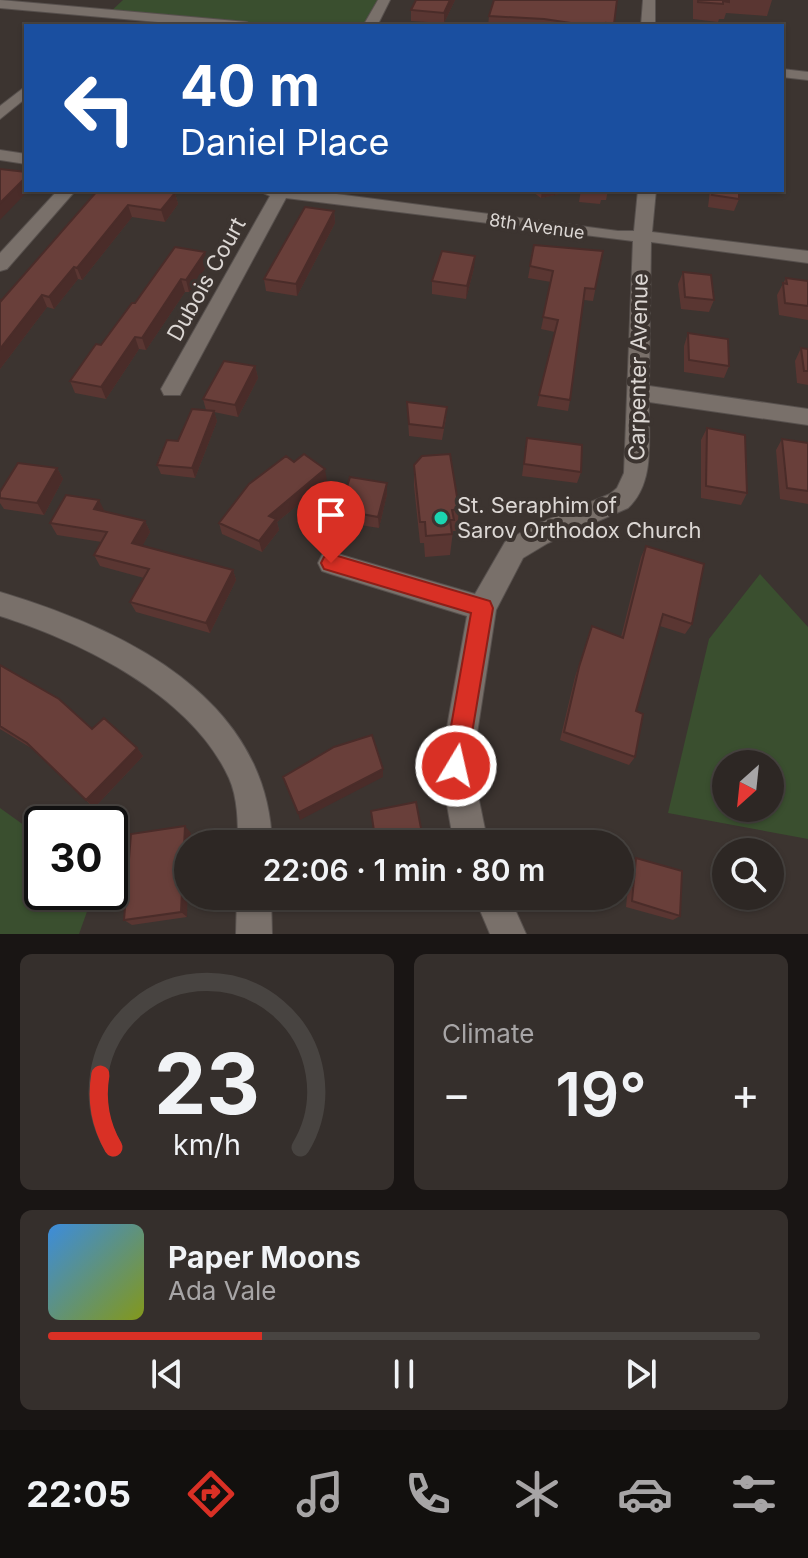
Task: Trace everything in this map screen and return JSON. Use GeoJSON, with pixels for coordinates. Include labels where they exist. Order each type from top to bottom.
{"type":"FeatureCollection","features":[{"type":"Feature","properties":{"kind":"street"},"geometry":{"type":"LineString","coordinates":[[97,24],[123,0]]}},
{"type":"Feature","properties":{"kind":"street"},"geometry":{"type":"LineString","coordinates":[[371,24],[384,0]]}},
{"type":"Feature","properties":{"kind":"street"},"geometry":{"type":"LineString","coordinates":[[648,24],[649,0]]}},
{"type":"Feature","properties":{"kind":"street"},"geometry":{"type":"LineString","coordinates":[[0,4],[224,24]]}},
{"type":"Feature","properties":{"kind":"street"},"geometry":{"type":"LineString","coordinates":[[784,73],[808,76]]}},
{"type":"Feature","properties":{"kind":"street"},"geometry":{"type":"LineString","coordinates":[[0,114],[24,92]]}},
{"type":"Feature","properties":{"kind":"street"},"geometry":{"type":"LineString","coordinates":[[0,155],[24,159]]}},
{"type":"Feature","properties":{"kind":"street"},"geometry":{"type":"LineString","coordinates":[[0,265],[65,192]]}},
{"type":"Feature","properties":{"kind":"street","name":"Dubois Court"},"geometry":{"type":"LineString","coordinates":[[172,389],[276,192]]}},
{"type":"Feature","properties":{"kind":"street","name":"8th Avenue"},"geometry":{"type":"LineString","coordinates":[[285,192],[618,236],[644,236],[808,257]]}},
{"type":"Feature","properties":{"kind":"street","name":"Carpenter Avenue"},"geometry":{"type":"LineString","coordinates":[[468,830],[456,766],[482,608],[514,550],[539,535],[608,507],[627,494],[636,473],[640,261],[647,192]]}},
{"type":"Feature","properties":{"kind":"street"},"geometry":{"type":"LineString","coordinates":[[639,393],[808,417]]}},
{"type":"Feature","properties":{"kind":"street"},"geometry":{"type":"LineString","coordinates":[[331,563],[482,608]]}},
{"type":"Feature","properties":{"kind":"street"},"geometry":{"type":"LineString","coordinates":[[0,604],[85,633],[150,672],[213,724],[240,765],[250,794],[254,830]]}},
{"type":"Feature","properties":{"kind":"street"},"geometry":{"type":"LineString","coordinates":[[254,910],[254,934]]}},
{"type":"Feature","properties":{"kind":"street"},"geometry":{"type":"LineString","coordinates":[[497,910],[508,934]]}},
{"type":"Feature","properties":{"kind":"green space"},"geometry":{"type":"Polygon","coordinates":[[[123,0],[384,0],[371,24],[224,24],[108,14],[123,0]]]}},
{"type":"Feature","properties":{"kind":"green space"},"geometry":{"type":"Polygon","coordinates":[[[760,574],[808,627],[808,839],[716,822],[784,822],[784,750],[712,750],[712,821],[668,813],[709,639],[760,574]]]}},
{"type":"Feature","properties":{"kind":"green space"},"geometry":{"type":"Polygon","coordinates":[[[0,808],[24,825],[24,910],[88,910],[79,934],[0,934],[0,808]]]}},
{"type":"Feature","properties":{"kind":"building"},"geometry":{"type":"Polygon","coordinates":[[[416,0],[450,0],[444,13],[411,10],[416,0]]]}},
{"type":"Feature","properties":{"kind":"building"},"geometry":{"type":"Polygon","coordinates":[[[494,0],[617,0],[614,24],[489,16],[494,0]]]}},
{"type":"Feature","properties":{"kind":"building"},"geometry":{"type":"Polygon","coordinates":[[[698,0],[729,0],[729,2],[723,1],[723,4],[698,0]]]}},
{"type":"Feature","properties":{"kind":"building"},"geometry":{"type":"Polygon","coordinates":[[[0,169],[24,172],[24,179],[0,203],[0,169]]]}},
{"type":"Feature","properties":{"kind":"building"},"geometry":{"type":"Polygon","coordinates":[[[96,192],[175,193],[161,210],[128,205],[77,268],[74,267],[49,297],[42,295],[0,349],[1,301],[96,192]]]}},
{"type":"Feature","properties":{"kind":"building"},"geometry":{"type":"Polygon","coordinates":[[[713,192],[739,192],[739,199],[712,195],[713,192]]]}},
{"type":"Feature","properties":{"kind":"building"},"geometry":{"type":"Polygon","coordinates":[[[305,207],[334,211],[296,284],[264,279],[305,207]]]}},
{"type":"Feature","properties":{"kind":"building"},"geometry":{"type":"Polygon","coordinates":[[[534,245],[603,251],[595,289],[585,288],[570,400],[539,395],[558,320],[543,317],[553,271],[530,266],[534,245]]]}},
{"type":"Feature","properties":{"kind":"building"},"geometry":{"type":"Polygon","coordinates":[[[175,247],[205,252],[186,280],[181,279],[142,338],[135,337],[101,387],[70,381],[96,344],[101,345],[135,303],[175,247]]]}},
{"type":"Feature","properties":{"kind":"building"},"geometry":{"type":"Polygon","coordinates":[[[442,251],[475,256],[467,286],[432,281],[442,251]]]}},
{"type":"Feature","properties":{"kind":"building"},"geometry":{"type":"Polygon","coordinates":[[[683,272],[711,275],[714,300],[685,297],[683,272]]]}},
{"type":"Feature","properties":{"kind":"building"},"geometry":{"type":"Polygon","coordinates":[[[786,278],[808,281],[808,306],[785,303],[783,283],[787,284],[786,278]]]}},
{"type":"Feature","properties":{"kind":"building"},"geometry":{"type":"Polygon","coordinates":[[[688,333],[728,339],[729,366],[689,360],[688,333]]]}},
{"type":"Feature","properties":{"kind":"building"},"geometry":{"type":"Polygon","coordinates":[[[801,348],[808,349],[808,371],[804,371],[801,348]]]}},
{"type":"Feature","properties":{"kind":"building"},"geometry":{"type":"Polygon","coordinates":[[[224,361],[255,366],[235,405],[203,399],[224,361]]]}},
{"type":"Feature","properties":{"kind":"building"},"geometry":{"type":"Polygon","coordinates":[[[407,402],[447,407],[443,428],[409,424],[407,402]]]}},
{"type":"Feature","properties":{"kind":"building"},"geometry":{"type":"Polygon","coordinates":[[[192,409],[214,411],[192,468],[157,465],[167,440],[178,441],[192,409]]]}},
{"type":"Feature","properties":{"kind":"building"},"geometry":{"type":"Polygon","coordinates":[[[707,428],[745,435],[747,493],[706,486],[707,428]]]}},
{"type":"Feature","properties":{"kind":"building"},"geometry":{"type":"Polygon","coordinates":[[[527,438],[582,445],[581,472],[524,464],[527,438]]]}},
{"type":"Feature","properties":{"kind":"building"},"geometry":{"type":"Polygon","coordinates":[[[782,439],[808,443],[808,491],[787,488],[782,439]]]}},
{"type":"Feature","properties":{"kind":"building"},"geometry":{"type":"Polygon","coordinates":[[[304,454],[325,469],[269,516],[276,519],[259,541],[219,523],[249,484],[286,456],[294,462],[304,454]]]}},
{"type":"Feature","properties":{"kind":"building","name":"St. Seraphim of Sarov Orthodox Church"},"geometry":{"type":"Polygon","coordinates":[[[450,454],[459,509],[452,510],[452,534],[426,536],[425,522],[420,522],[414,465],[422,456],[450,454]]]}},
{"type":"Feature","properties":{"kind":"building"},"geometry":{"type":"Polygon","coordinates":[[[18,463],[57,468],[37,503],[0,498],[0,492],[18,463]]]}},
{"type":"Feature","properties":{"kind":"building"},"geometry":{"type":"Polygon","coordinates":[[[350,477],[387,483],[378,517],[340,510],[350,477]]]}},
{"type":"Feature","properties":{"kind":"building"},"geometry":{"type":"Polygon","coordinates":[[[66,495],[99,500],[94,509],[145,521],[132,543],[233,570],[206,623],[130,602],[149,569],[94,555],[107,532],[50,523],[66,495]]]}},
{"type":"Feature","properties":{"kind":"building"},"geometry":{"type":"Polygon","coordinates":[[[646,546],[704,564],[692,624],[663,614],[636,711],[643,714],[635,757],[564,732],[592,626],[623,638],[646,546]]]}},
{"type":"Feature","properties":{"kind":"building"},"geometry":{"type":"Polygon","coordinates":[[[0,665],[59,699],[92,729],[104,718],[137,748],[86,800],[27,743],[0,726],[0,665]]]}},
{"type":"Feature","properties":{"kind":"building"},"geometry":{"type":"Polygon","coordinates":[[[372,735],[383,769],[298,813],[283,777],[334,747],[372,735]]]}},
{"type":"Feature","properties":{"kind":"building"},"geometry":{"type":"Polygon","coordinates":[[[416,802],[421,830],[374,830],[371,811],[416,802]]]}},
{"type":"Feature","properties":{"kind":"building"},"geometry":{"type":"Polygon","coordinates":[[[185,826],[185,830],[174,830],[174,910],[181,912],[124,920],[125,910],[128,910],[131,834],[185,826]]]}},
{"type":"Feature","properties":{"kind":"building"},"geometry":{"type":"Polygon","coordinates":[[[636,858],[682,871],[680,916],[634,902],[636,858]]]}},
{"type":"Feature","properties":{"kind":"place","name":"St. Seraphim of Sarov Orthodox Church"},"geometry":{"type":"Point","coordinates":[441,518]}},
{"type":"Feature","properties":{"kind":"route"},"geometry":{"type":"LineString","coordinates":[[331,563],[482,608],[456,766]]}}]}
